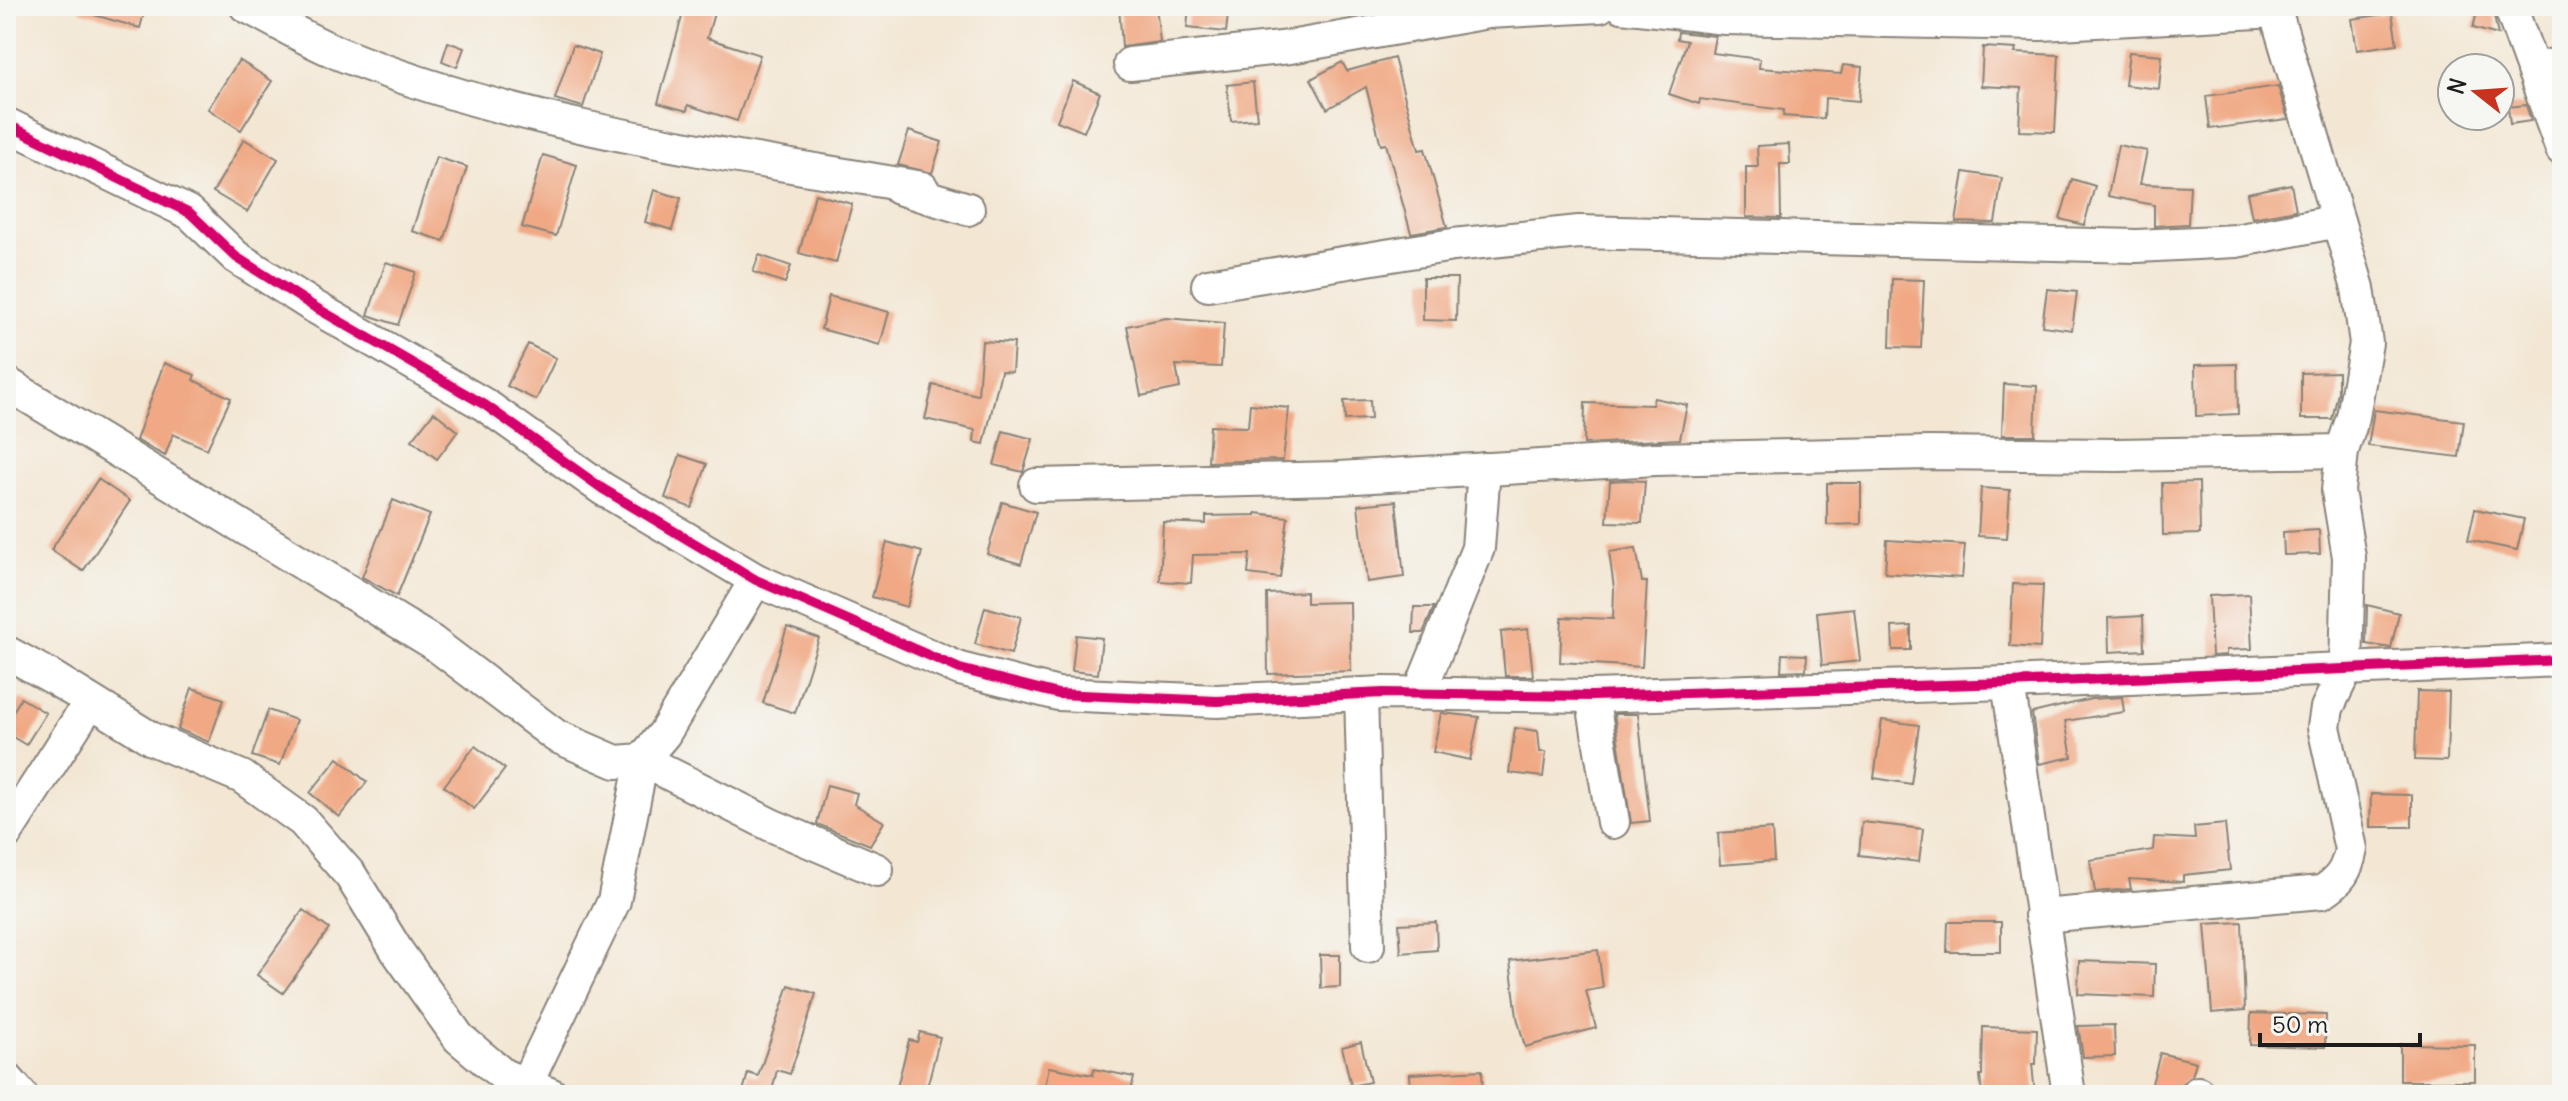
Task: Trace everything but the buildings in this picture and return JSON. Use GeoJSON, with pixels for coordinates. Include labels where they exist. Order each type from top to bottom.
{"type":"FeatureCollection","features":[{"type":"Feature","properties":{"kind":"street"},"geometry":{"type":"LineString","coordinates":[[246,6],[341,54],[523,113],[585,129],[922,188]]}},
{"type":"Feature","properties":{"kind":"street"},"geometry":{"type":"LineString","coordinates":[[1130,64],[1290,47],[1488,12],[1600,6]]}},
{"type":"Feature","properties":{"kind":"street"},"geometry":{"type":"LineString","coordinates":[[1622,6],[1725,18],[2041,24],[2275,8],[2358,288],[2366,343],[2353,417],[2342,451],[2338,491],[2349,557],[2346,669],[2327,708],[2324,727],[2351,849],[2347,867],[2338,882],[2322,892],[2041,916]]}},
{"type":"Feature","properties":{"kind":"street"},"geometry":{"type":"LineString","coordinates":[[2510,6],[2548,66],[2562,149]]}},
{"type":"Feature","properties":{"kind":"street"},"geometry":{"type":"LineString","coordinates":[[6,124],[190,213],[236,257],[313,306],[485,405],[603,489],[756,580],[960,669],[1058,694],[1217,701],[1361,694],[1592,696],[2008,683],[2562,660]]}},
{"type":"Feature","properties":{"kind":"street"},"geometry":{"type":"LineString","coordinates":[[873,180],[968,209]]}},
{"type":"Feature","properties":{"kind":"street"},"geometry":{"type":"LineString","coordinates":[[1208,285],[1453,245],[1579,232],[2137,246],[2236,241],[2338,221]]}},
{"type":"Feature","properties":{"kind":"street"},"geometry":{"type":"LineString","coordinates":[[6,383],[432,642],[556,736],[616,762],[642,760],[771,825],[877,870]]}},
{"type":"Feature","properties":{"kind":"street"},"geometry":{"type":"LineString","coordinates":[[1036,485],[1339,478],[1655,459],[1761,456],[2342,451]]}},
{"type":"Feature","properties":{"kind":"street"},"geometry":{"type":"LineString","coordinates":[[1419,694],[1478,548],[1484,469]]}},
{"type":"Feature","properties":{"kind":"street"},"geometry":{"type":"LineString","coordinates":[[6,652],[152,739],[242,777],[303,821],[351,876],[397,951],[459,1038],[503,1075],[539,1090],[614,901],[642,760],[664,734],[756,580]]}},
{"type":"Feature","properties":{"kind":"street"},"geometry":{"type":"LineString","coordinates":[[2008,683],[2069,1095]]}},
{"type":"Feature","properties":{"kind":"street"},"geometry":{"type":"LineString","coordinates":[[1361,694],[1368,946]]}},
{"type":"Feature","properties":{"kind":"street"},"geometry":{"type":"LineString","coordinates":[[1592,696],[1613,822]]}},
{"type":"Feature","properties":{"kind":"street"},"geometry":{"type":"LineString","coordinates":[[6,833],[90,702]]}},
{"type":"Feature","properties":{"kind":"street"},"geometry":{"type":"LineString","coordinates":[[6,1078],[21,1095]]}},
{"type":"Feature","properties":{"kind":"cycle path"},"geometry":{"type":"LineString","coordinates":[[6,124],[190,213],[236,257],[313,306],[485,405],[603,489],[756,580],[960,669],[1058,694],[1217,701],[1383,693],[1592,696],[2008,683],[2562,660]]}}]}
